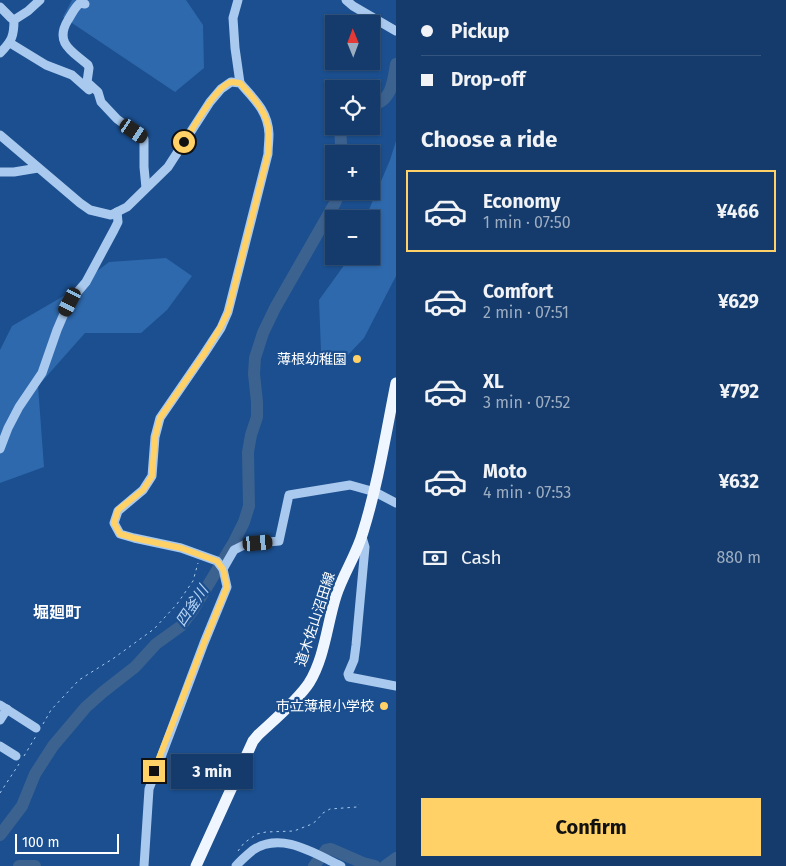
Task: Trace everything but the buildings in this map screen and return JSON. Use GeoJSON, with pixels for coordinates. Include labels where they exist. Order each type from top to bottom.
{"type":"FeatureCollection","features":[{"type":"Feature","properties":{"kind":"main road","name":"道木佐山沼田線"},"geometry":{"type":"LineString","coordinates":[[196,866],[253,741],[299,695],[308,684],[317,667],[337,592],[362,537],[374,492],[396,383]]}},
{"type":"Feature","properties":{"kind":"street"},"geometry":{"type":"LineString","coordinates":[[14,20],[40,0]]}},
{"type":"Feature","properties":{"kind":"street"},"geometry":{"type":"LineString","coordinates":[[144,866],[149,789],[154,771],[227,587],[223,569],[217,561],[181,548],[120,534],[114,523],[118,510],[143,490],[152,476],[155,437],[160,418],[204,354],[228,312],[268,154],[269,134],[266,116],[240,83],[234,48],[233,18],[238,0]]}},
{"type":"Feature","properties":{"kind":"street"},"geometry":{"type":"LineString","coordinates":[[346,0],[396,31]]}},
{"type":"Feature","properties":{"kind":"street"},"geometry":{"type":"LineString","coordinates":[[85,4],[80,3],[76,6],[65,25],[63,38],[68,48],[88,65],[87,82],[98,92],[100,100]]}},
{"type":"Feature","properties":{"kind":"street"},"geometry":{"type":"LineString","coordinates":[[0,7],[14,20]]}},
{"type":"Feature","properties":{"kind":"street"},"geometry":{"type":"LineString","coordinates":[[0,53],[10,43],[14,29],[14,20]]}},
{"type":"Feature","properties":{"kind":"street"},"geometry":{"type":"LineString","coordinates":[[10,43],[46,65],[74,77],[100,100],[117,119],[144,139],[146,188]]}},
{"type":"Feature","properties":{"kind":"street"},"geometry":{"type":"LineString","coordinates":[[0,135],[80,203],[90,210],[111,215],[127,207],[168,166],[210,102],[221,89],[231,82],[240,83]]}},
{"type":"Feature","properties":{"kind":"street"},"geometry":{"type":"LineString","coordinates":[[0,172],[38,168]]}},
{"type":"Feature","properties":{"kind":"street"},"geometry":{"type":"LineString","coordinates":[[0,449],[19,407],[42,373],[57,330],[70,302],[86,282],[118,222],[117,212]]}},
{"type":"Feature","properties":{"kind":"street"},"geometry":{"type":"LineString","coordinates":[[223,569],[234,550],[246,544],[279,541],[288,495],[350,485],[374,492],[396,503]]}},
{"type":"Feature","properties":{"kind":"street"},"geometry":{"type":"LineString","coordinates":[[362,537],[365,547],[364,567],[354,660],[348,674],[351,678],[396,686]]}},
{"type":"Feature","properties":{"kind":"street"},"geometry":{"type":"LineString","coordinates":[[0,720],[4,707],[39,729]]}},
{"type":"Feature","properties":{"kind":"street"},"geometry":{"type":"LineString","coordinates":[[0,746],[16,756]]}},
{"type":"Feature","properties":{"kind":"street"},"geometry":{"type":"LineString","coordinates":[[236,866],[254,849],[276,842],[296,845],[341,866]]}},
{"type":"Feature","properties":{"kind":"path"},"geometry":{"type":"LineString","coordinates":[[0,793],[51,710],[80,680],[154,629],[177,604],[193,581],[200,555]]}},
{"type":"Feature","properties":{"kind":"path"},"geometry":{"type":"LineString","coordinates":[[235,856],[244,843],[257,834],[294,831],[312,824],[330,809],[357,807],[359,804]]}},
{"type":"Feature","properties":{"kind":"shaded area"},"geometry":{"type":"Polygon","coordinates":[[[72,0],[186,0],[203,25],[204,68],[175,92],[63,17],[72,0]]]}},
{"type":"Feature","properties":{"kind":"shaded area"},"geometry":{"type":"Polygon","coordinates":[[[396,141],[396,276],[364,338],[347,356],[321,351],[319,300],[344,265],[380,265],[380,210],[369,210],[373,200],[380,200],[380,184],[396,141]]]}},
{"type":"Feature","properties":{"kind":"shaded area"},"geometry":{"type":"Polygon","coordinates":[[[166,258],[192,276],[167,310],[141,333],[85,333],[38,386],[44,467],[0,483],[0,350],[12,326],[67,294],[109,262],[166,258]]]}},
{"type":"Feature","properties":{"kind":"waterway","name":"四釜川"},"geometry":{"type":"LineString","coordinates":[[380,102],[390,90],[396,64]]}},
{"type":"Feature","properties":{"kind":"waterway","name":"四釜川"},"geometry":{"type":"LineString","coordinates":[[340,135],[341,145]]}},
{"type":"Feature","properties":{"kind":"waterway","name":"四釜川"},"geometry":{"type":"LineString","coordinates":[[0,835],[22,806],[35,774],[53,746],[86,707],[135,667],[156,644],[181,626],[193,610],[234,542],[244,522],[249,506],[248,452],[257,417],[254,374],[255,358],[263,333],[275,308],[336,200]]}},
{"type":"Feature","properties":{"kind":"waterway"},"geometry":{"type":"LineString","coordinates":[[314,866],[326,850],[331,849],[363,863],[375,866]]}},
{"type":"Feature","properties":{"kind":"waterway"},"geometry":{"type":"LineString","coordinates":[[385,866],[396,858]]}},
{"type":"Feature","properties":{"kind":"waterway"},"geometry":{"type":"LineString","coordinates":[[19,866],[35,866]]}},
{"type":"Feature","properties":{"kind":"place","name":"薄根幼稚園"},"geometry":{"type":"Point","coordinates":[357,359]}},
{"type":"Feature","properties":{"kind":"place","name":"市立薄根小学校"},"geometry":{"type":"Point","coordinates":[384,706]}},
{"type":"Feature","properties":{"kind":"district","name":"堀廻町"},"geometry":{"type":"Point","coordinates":[57,612]}},
{"type":"Feature","properties":{"kind":"route"},"geometry":{"type":"LineString","coordinates":[[154,771],[227,587],[223,569],[217,561],[181,548],[120,534],[114,523],[118,510],[143,490],[152,476],[155,437],[160,418],[204,354],[228,312],[268,154],[269,134],[266,116],[240,83],[231,82],[221,89],[210,102],[184,142]]}}]}
